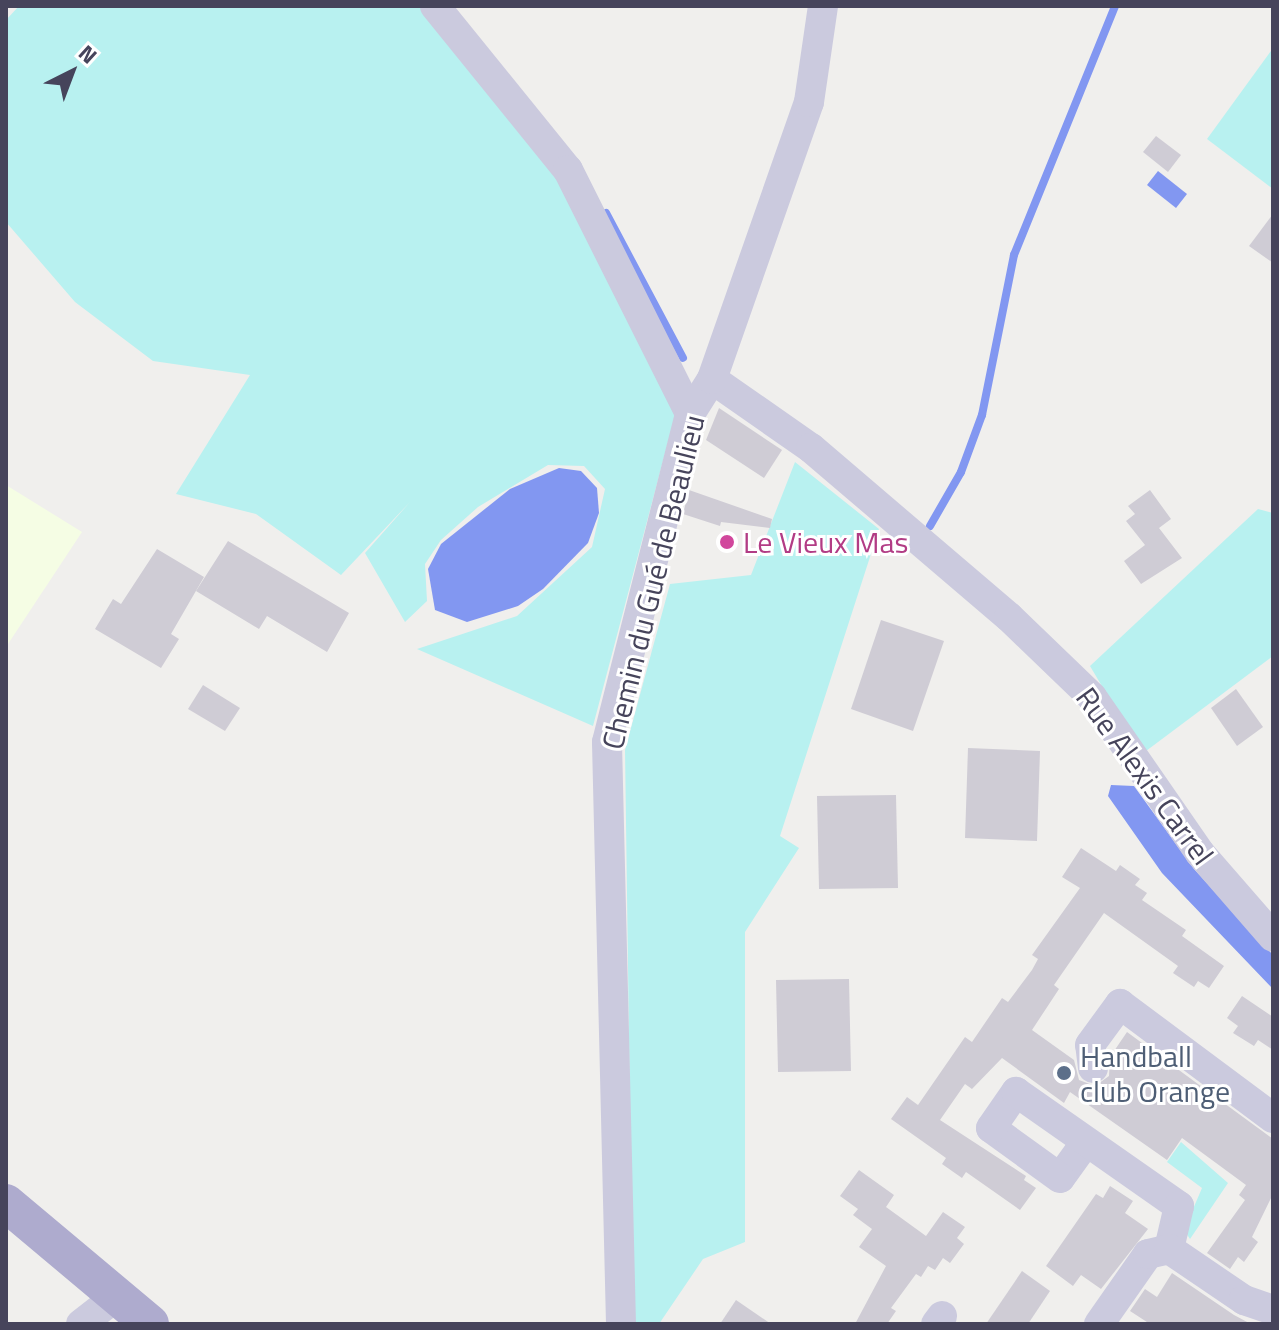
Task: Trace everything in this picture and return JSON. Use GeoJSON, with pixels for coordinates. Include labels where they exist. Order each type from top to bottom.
{"type":"FeatureCollection","features":[{"type":"Feature","properties":{"kind":"main road"},"geometry":{"type":"LineString","coordinates":[[6,1203],[150,1324]]}},
{"type":"Feature","properties":{"kind":"street"},"geometry":{"type":"LineString","coordinates":[[435,6],[568,170],[690,414]]}},
{"type":"Feature","properties":{"kind":"street","name":"Chemin du Gué de Beaulieu"},"geometry":{"type":"LineString","coordinates":[[621,1324],[607,742],[690,414],[712,379],[809,102],[823,6]]}},
{"type":"Feature","properties":{"kind":"street","name":"Rue Alexis Carrel"},"geometry":{"type":"LineString","coordinates":[[712,379],[811,448],[1009,617],[1092,697],[1192,842],[1273,937]]}},
{"type":"Feature","properties":{"kind":"street"},"geometry":{"type":"LineString","coordinates":[[1093,1068],[1090,1045],[1120,1004],[1273,1118]]}},
{"type":"Feature","properties":{"kind":"street"},"geometry":{"type":"LineString","coordinates":[[1086,1142],[1060,1178],[991,1128],[1016,1092],[1179,1206],[1169,1249]]}},
{"type":"Feature","properties":{"kind":"street"},"geometry":{"type":"LineString","coordinates":[[1099,1324],[1148,1254],[1169,1249],[1244,1300],[1273,1305]]}},
{"type":"Feature","properties":{"kind":"street"},"geometry":{"type":"LineString","coordinates":[[81,1324],[117,1296]]}},
{"type":"Feature","properties":{"kind":"shaded area"},"geometry":{"type":"Polygon","coordinates":[[[19,6],[427,6],[558,168],[678,404],[593,726],[417,649],[517,616],[592,547],[605,489],[584,466],[548,465],[478,507],[441,540],[425,564],[427,601],[405,622],[365,553],[410,502],[341,575],[256,514],[176,494],[250,375],[153,361],[75,302],[6,222],[6,20],[19,6]]]}},
{"type":"Feature","properties":{"kind":"shaded area"},"geometry":{"type":"Polygon","coordinates":[[[1273,48],[1273,189],[1207,139],[1273,48]]]}},
{"type":"Feature","properties":{"kind":"shaded area"},"geometry":{"type":"Polygon","coordinates":[[[795,462],[879,529],[780,836],[799,848],[745,932],[745,1242],[703,1259],[659,1324],[633,1324],[625,750],[670,584],[751,575],[795,462]]]}},
{"type":"Feature","properties":{"kind":"shaded area"},"geometry":{"type":"Polygon","coordinates":[[[6,485],[82,532],[6,647],[6,485]]]}},
{"type":"Feature","properties":{"kind":"shaded area"},"geometry":{"type":"Polygon","coordinates":[[[1258,509],[1273,513],[1273,656],[1142,754],[1090,666],[1258,509]]]}},
{"type":"Feature","properties":{"kind":"shaded area"},"geometry":{"type":"Polygon","coordinates":[[[1181,1142],[1228,1183],[1190,1239],[1184,1230],[1202,1188],[1167,1162],[1181,1142]]]}},
{"type":"Feature","properties":{"kind":"water"},"geometry":{"type":"Polygon","coordinates":[[[1158,171],[1187,194],[1176,208],[1147,185],[1158,171]]]}},
{"type":"Feature","properties":{"kind":"water"},"geometry":{"type":"Polygon","coordinates":[[[559,468],[581,471],[597,488],[599,513],[588,543],[543,589],[518,606],[467,622],[435,610],[428,569],[441,544],[510,489],[559,468]]]}},
{"type":"Feature","properties":{"kind":"water"},"geometry":{"type":"Polygon","coordinates":[[[1111,785],[1134,786],[1194,869],[1273,955],[1273,989],[1162,873],[1108,796],[1111,785]]]}},
{"type":"Feature","properties":{"kind":"building"},"geometry":{"type":"Polygon","coordinates":[[[1156,136],[1181,155],[1168,172],[1143,152],[1156,136]]]}},
{"type":"Feature","properties":{"kind":"building"},"geometry":{"type":"Polygon","coordinates":[[[1273,214],[1273,263],[1249,246],[1273,214]]]}},
{"type":"Feature","properties":{"kind":"building"},"geometry":{"type":"Polygon","coordinates":[[[719,408],[782,450],[764,478],[706,440],[719,408]]]}},
{"type":"Feature","properties":{"kind":"building"},"geometry":{"type":"Polygon","coordinates":[[[689,490],[772,519],[770,528],[721,522],[720,526],[683,514],[689,490]]]}},
{"type":"Feature","properties":{"kind":"building"},"geometry":{"type":"Polygon","coordinates":[[[1150,490],[1171,519],[1159,528],[1182,558],[1141,584],[1124,561],[1145,545],[1126,521],[1135,514],[1128,506],[1150,490]]]}},
{"type":"Feature","properties":{"kind":"building"},"geometry":{"type":"Polygon","coordinates":[[[228,541],[349,613],[327,652],[267,616],[259,629],[196,591],[228,541]]]}},
{"type":"Feature","properties":{"kind":"building"},"geometry":{"type":"Polygon","coordinates":[[[157,549],[204,577],[171,634],[179,639],[161,668],[95,629],[113,599],[121,604],[157,549]]]}},
{"type":"Feature","properties":{"kind":"building"},"geometry":{"type":"Polygon","coordinates":[[[881,620],[944,641],[913,731],[851,709],[881,620]]]}},
{"type":"Feature","properties":{"kind":"building"},"geometry":{"type":"Polygon","coordinates":[[[203,685],[240,708],[225,731],[188,709],[203,685]]]}},
{"type":"Feature","properties":{"kind":"building"},"geometry":{"type":"Polygon","coordinates":[[[1236,689],[1263,727],[1237,746],[1211,708],[1236,689]]]}},
{"type":"Feature","properties":{"kind":"building"},"geometry":{"type":"Polygon","coordinates":[[[968,748],[1040,751],[1037,841],[965,838],[968,748]]]}},
{"type":"Feature","properties":{"kind":"building"},"geometry":{"type":"Polygon","coordinates":[[[896,795],[898,888],[819,889],[817,796],[896,795]]]}},
{"type":"Feature","properties":{"kind":"building"},"geometry":{"type":"Polygon","coordinates":[[[1081,848],[1116,871],[1120,865],[1140,879],[1135,885],[1147,893],[1142,900],[1186,930],[1182,936],[1224,966],[1209,988],[1198,981],[1194,987],[1173,973],[1178,966],[1104,913],[1054,985],[1059,989],[1032,1030],[1074,1060],[1079,1080],[1095,1086],[1109,1076],[1110,1057],[1127,1032],[1273,1139],[1273,1194],[1252,1237],[1258,1242],[1244,1262],[1238,1257],[1230,1269],[1207,1253],[1245,1200],[1239,1195],[1246,1185],[1182,1138],[1167,1160],[1070,1092],[1064,1103],[1002,1058],[972,1089],[965,1084],[940,1120],[1026,1176],[1024,1180],[1036,1188],[1020,1210],[966,1172],[962,1178],[942,1164],[946,1158],[891,1119],[907,1097],[918,1105],[965,1037],[972,1042],[1002,998],[1008,1002],[1032,970],[1038,959],[1032,955],[1080,888],[1062,877],[1081,848]]]}},
{"type":"Feature","properties":{"kind":"building"},"geometry":{"type":"Polygon","coordinates":[[[849,979],[851,1071],[778,1072],[776,980],[849,979]]]}},
{"type":"Feature","properties":{"kind":"building"},"geometry":{"type":"Polygon","coordinates":[[[1242,996],[1273,1017],[1273,1050],[1258,1040],[1254,1046],[1233,1033],[1238,1026],[1227,1018],[1242,996]]]}},
{"type":"Feature","properties":{"kind":"building"},"geometry":{"type":"Polygon","coordinates":[[[859,1170],[894,1195],[886,1207],[926,1236],[943,1212],[965,1227],[957,1238],[964,1244],[950,1263],[943,1258],[935,1270],[928,1266],[921,1277],[916,1274],[891,1308],[896,1311],[887,1324],[855,1324],[886,1266],[859,1247],[872,1229],[853,1215],[858,1209],[840,1196],[859,1170]]]}},
{"type":"Feature","properties":{"kind":"building"},"geometry":{"type":"Polygon","coordinates":[[[1110,1186],[1133,1201],[1125,1213],[1148,1229],[1101,1289],[1081,1275],[1073,1286],[1046,1266],[1096,1194],[1103,1198],[1110,1186]]]}},
{"type":"Feature","properties":{"kind":"building"},"geometry":{"type":"Polygon","coordinates":[[[1022,1271],[1050,1291],[1028,1324],[986,1324],[1022,1271]]]}},
{"type":"Feature","properties":{"kind":"building"},"geometry":{"type":"Polygon","coordinates":[[[1172,1273],[1251,1324],[1150,1324],[1130,1311],[1145,1289],[1157,1297],[1172,1273]]]}},
{"type":"Feature","properties":{"kind":"building"},"geometry":{"type":"Polygon","coordinates":[[[736,1300],[771,1324],[720,1324],[736,1300]]]}},
{"type":"Feature","properties":{"kind":"waterway"},"geometry":{"type":"LineString","coordinates":[[930,526],[961,472],[982,415],[1014,255],[1115,6]]}},
{"type":"Feature","properties":{"kind":"waterway"},"geometry":{"type":"LineString","coordinates":[[606,213],[683,358]]}},
{"type":"Feature","properties":{"kind":"place","name":"Le Vieux Mas"},"geometry":{"type":"Point","coordinates":[727,542]}},
{"type":"Feature","properties":{"kind":"place","name":"Handball club Orange"},"geometry":{"type":"Point","coordinates":[1064,1073]}}]}
